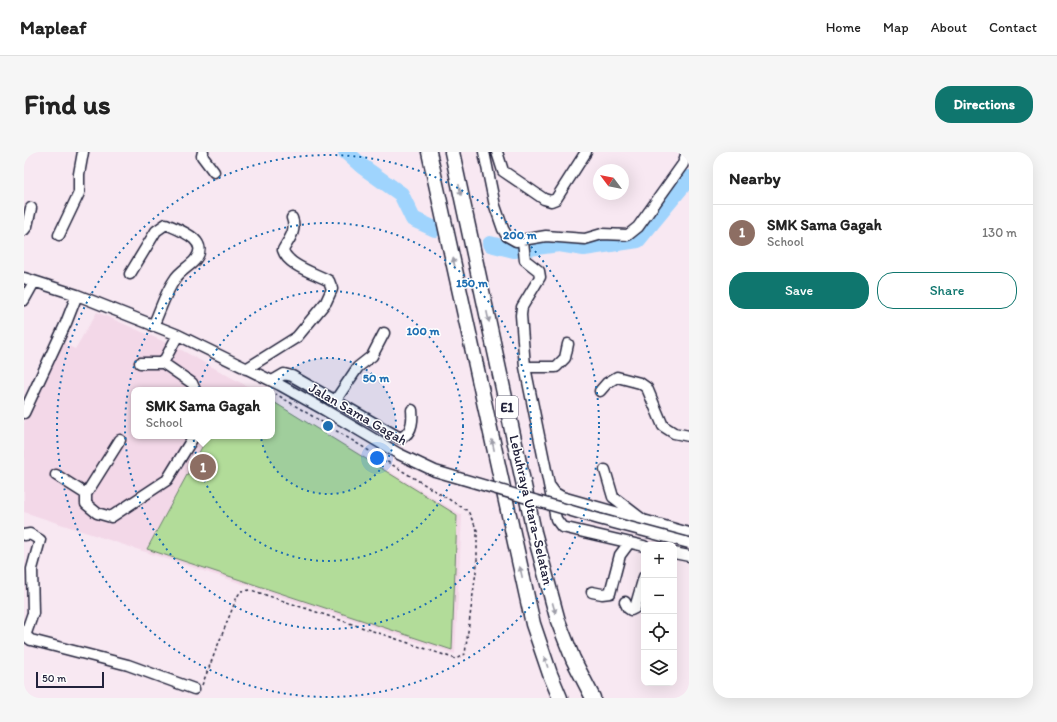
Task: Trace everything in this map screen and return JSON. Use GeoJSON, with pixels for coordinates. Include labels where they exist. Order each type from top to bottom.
{"type":"FeatureCollection","features":[{"type":"Feature","properties":{"kind":"highway","name":"Lebuhraya Utara–Selatan"},"geometry":{"type":"LineString","coordinates":[[429,152],[532,616],[550,674],[560,698]]}},
{"type":"Feature","properties":{"kind":"highway","name":"Lebuhraya Utara–Selatan"},"geometry":{"type":"LineString","coordinates":[[452,152],[534,532],[558,621],[593,698]]}},
{"type":"Feature","properties":{"kind":"street"},"geometry":{"type":"LineString","coordinates":[[59,235],[79,193],[79,174],[83,152]]}},
{"type":"Feature","properties":{"kind":"street"},"geometry":{"type":"LineString","coordinates":[[203,152],[202,156],[214,172]]}},
{"type":"Feature","properties":{"kind":"street"},"geometry":{"type":"LineString","coordinates":[[484,152],[495,206],[503,229],[507,236],[516,241],[523,242],[546,236],[585,239],[602,234],[628,235],[638,228],[683,164],[687,152]]}},
{"type":"Feature","properties":{"kind":"street"},"geometry":{"type":"LineString","coordinates":[[497,152],[503,171],[544,199],[551,201],[556,199],[586,152]]}},
{"type":"Feature","properties":{"kind":"street"},"geometry":{"type":"LineString","coordinates":[[24,230],[27,226],[31,208]]}},
{"type":"Feature","properties":{"kind":"street"},"geometry":{"type":"LineString","coordinates":[[246,369],[297,337],[326,302],[332,289],[329,281],[290,261],[284,256],[283,250],[293,233],[295,224],[292,218]]}},
{"type":"Feature","properties":{"kind":"street"},"geometry":{"type":"LineString","coordinates":[[130,274],[156,231],[166,224],[194,237],[197,242],[199,249],[196,259],[176,277],[169,288],[153,326]]}},
{"type":"Feature","properties":{"kind":"street"},"geometry":{"type":"LineString","coordinates":[[523,242],[525,260],[539,271],[540,277],[522,308],[521,315],[525,367],[556,519],[562,527],[641,545]]}},
{"type":"Feature","properties":{"kind":"street"},"geometry":{"type":"LineString","coordinates":[[24,300],[29,280]]}},
{"type":"Feature","properties":{"kind":"street","name":"Jalan Sama Gagah"},"geometry":{"type":"LineString","coordinates":[[29,280],[77,295],[178,335],[272,381],[399,454],[435,471],[599,519],[689,543]]}},
{"type":"Feature","properties":{"kind":"street"},"geometry":{"type":"LineString","coordinates":[[24,413],[66,323],[77,295]]}},
{"type":"Feature","properties":{"kind":"street"},"geometry":{"type":"LineString","coordinates":[[335,401],[358,367],[372,356],[384,333]]}},
{"type":"Feature","properties":{"kind":"street"},"geometry":{"type":"LineString","coordinates":[[163,363],[178,335]]}},
{"type":"Feature","properties":{"kind":"street"},"geometry":{"type":"LineString","coordinates":[[525,367],[556,367],[565,358],[568,344]]}},
{"type":"Feature","properties":{"kind":"street"},"geometry":{"type":"LineString","coordinates":[[140,363],[163,363],[192,383],[194,387]]}},
{"type":"Feature","properties":{"kind":"street"},"geometry":{"type":"LineString","coordinates":[[272,381],[284,374],[292,376],[400,438],[407,433],[413,422],[412,410]]}},
{"type":"Feature","properties":{"kind":"street"},"geometry":{"type":"LineString","coordinates":[[600,391],[607,383],[617,377],[640,383],[647,388],[662,426],[674,433],[689,436]]}},
{"type":"Feature","properties":{"kind":"street"},"geometry":{"type":"LineString","coordinates":[[120,440],[86,494],[86,504],[97,513],[111,518],[167,480],[192,439]]}},
{"type":"Feature","properties":{"kind":"street"},"geometry":{"type":"LineString","coordinates":[[605,470],[613,497],[645,521]]}},
{"type":"Feature","properties":{"kind":"street"},"geometry":{"type":"LineString","coordinates":[[56,475],[86,494]]}},
{"type":"Feature","properties":{"kind":"street"},"geometry":{"type":"LineString","coordinates":[[549,485],[555,493],[562,497],[689,533]]}},
{"type":"Feature","properties":{"kind":"street"},"geometry":{"type":"LineString","coordinates":[[24,535],[30,534],[40,540],[32,569],[33,613],[26,633],[27,637],[31,640],[73,652],[128,665],[194,689]]}},
{"type":"Feature","properties":{"kind":"street"},"geometry":{"type":"LineString","coordinates":[[592,592],[602,594],[610,593],[620,555],[628,543]]}},
{"type":"Feature","properties":{"kind":"street"},"geometry":{"type":"LineString","coordinates":[[677,554],[689,556]]}},
{"type":"Feature","properties":{"kind":"street"},"geometry":{"type":"LineString","coordinates":[[625,602],[631,610],[635,608],[641,588]]}},
{"type":"Feature","properties":{"kind":"path"},"geometry":{"type":"LineString","coordinates":[[272,381],[274,387]]}},
{"type":"Feature","properties":{"kind":"path"},"geometry":{"type":"LineString","coordinates":[[194,689],[201,687],[205,681],[237,597],[242,591],[251,590],[456,659],[464,654],[477,564],[477,530],[468,511],[276,395],[275,392]]}},
{"type":"Feature","properties":{"kind":"shaded area"},"geometry":{"type":"Polygon","coordinates":[[[97,312],[176,347],[249,387],[131,387],[131,439],[275,439],[275,403],[462,515],[455,654],[24,512],[24,423],[61,342],[75,349],[97,312]]]}},
{"type":"Feature","properties":{"kind":"green space"},"geometry":{"type":"Polygon","coordinates":[[[275,403],[457,515],[452,650],[147,549],[206,439],[275,439],[275,403]]]}},
{"type":"Feature","properties":{"kind":"waterway"},"geometry":{"type":"LineString","coordinates":[[346,152],[363,167],[401,194],[413,219],[435,229]]}},
{"type":"Feature","properties":{"kind":"waterway"},"geometry":{"type":"LineString","coordinates":[[490,244],[514,250],[559,244],[584,248],[638,240],[689,178]]}},
{"type":"Feature","properties":{"kind":"place","name":"SMK Sama Gagah"},"geometry":{"type":"Point","coordinates":[203,467]}}]}
